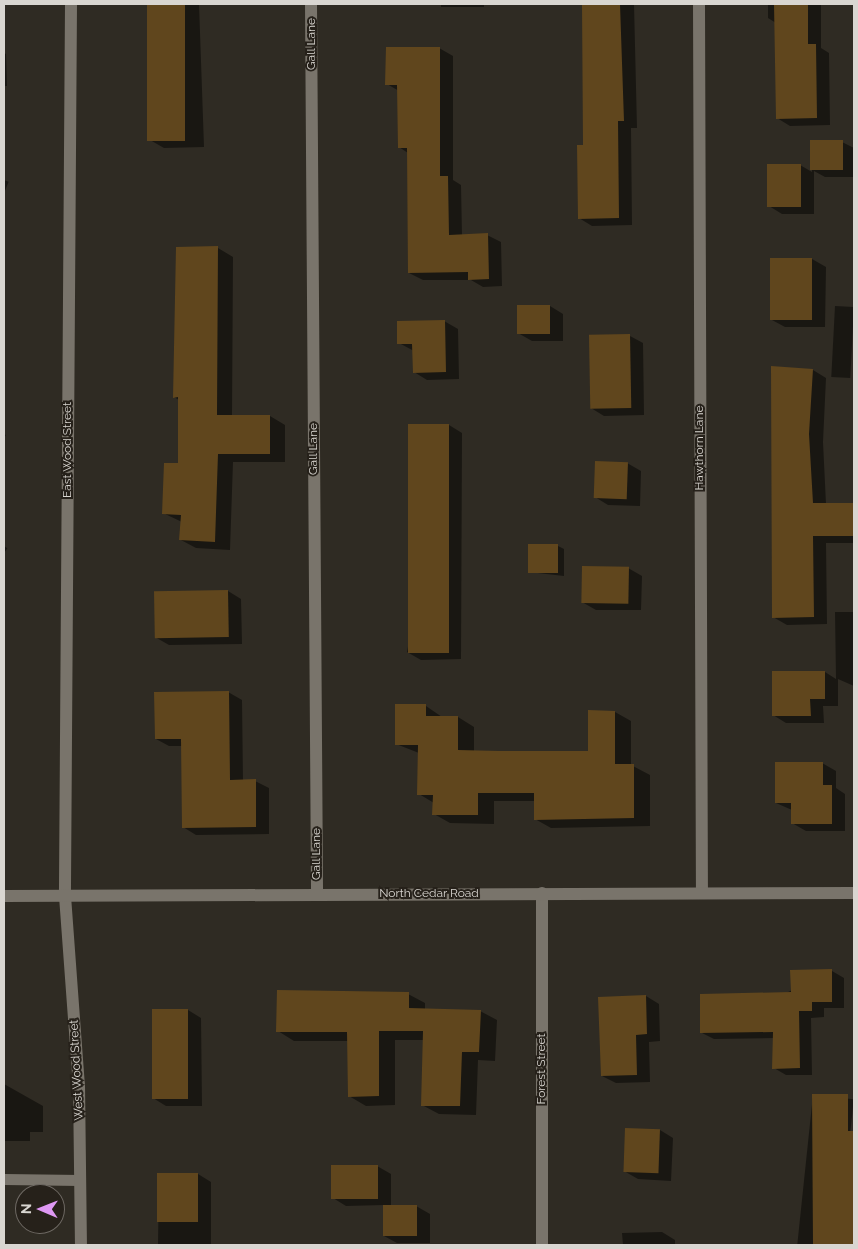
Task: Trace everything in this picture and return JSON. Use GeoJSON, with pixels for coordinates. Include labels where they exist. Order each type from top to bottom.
{"type":"FeatureCollection","features":[{"type":"Feature","properties":{"kind":"street","name":"East Wood Street"},"geometry":{"type":"LineString","coordinates":[[64,896],[71,4]]}},
{"type":"Feature","properties":{"kind":"street","name":"Gall Lane"},"geometry":{"type":"LineString","coordinates":[[311,4],[317,894]]}},
{"type":"Feature","properties":{"kind":"street","name":"Hawthorn Lane"},"geometry":{"type":"LineString","coordinates":[[699,4],[702,892]]}},
{"type":"Feature","properties":{"kind":"street","name":"North Cedar Road"},"geometry":{"type":"LineString","coordinates":[[4,896],[702,892],[854,893]]}},
{"type":"Feature","properties":{"kind":"street","name":"Forest Street"},"geometry":{"type":"LineString","coordinates":[[542,893],[542,1245]]}},
{"type":"Feature","properties":{"kind":"street","name":"West Wood Street"},"geometry":{"type":"LineString","coordinates":[[64,896],[79,1085],[81,1245]]}},
{"type":"Feature","properties":{"kind":"lane"},"geometry":{"type":"LineString","coordinates":[[4,1179],[80,1180]]}},
{"type":"Feature","properties":{"kind":"building"},"geometry":{"type":"Polygon","coordinates":[[[147,4],[185,4],[185,141],[147,141],[147,4]]]}},
{"type":"Feature","properties":{"kind":"building"},"geometry":{"type":"Polygon","coordinates":[[[582,4],[620,4],[624,121],[618,121],[619,218],[578,219],[577,145],[583,145],[582,4]]]}},
{"type":"Feature","properties":{"kind":"building"},"geometry":{"type":"Polygon","coordinates":[[[774,4],[808,4],[808,44],[816,44],[817,118],[776,119],[774,4]]]}},
{"type":"Feature","properties":{"kind":"building"},"geometry":{"type":"Polygon","coordinates":[[[386,47],[440,47],[440,176],[448,176],[449,235],[488,233],[489,279],[468,280],[468,272],[408,273],[407,148],[398,148],[397,85],[385,85],[386,47]]]}},
{"type":"Feature","properties":{"kind":"building"},"geometry":{"type":"Polygon","coordinates":[[[810,140],[843,140],[843,170],[810,170],[810,140]]]}},
{"type":"Feature","properties":{"kind":"building"},"geometry":{"type":"Polygon","coordinates":[[[767,164],[801,164],[801,207],[767,207],[767,164]]]}},
{"type":"Feature","properties":{"kind":"building"},"geometry":{"type":"Polygon","coordinates":[[[218,246],[217,415],[270,415],[270,454],[218,454],[215,542],[179,540],[181,515],[162,514],[164,463],[178,463],[178,397],[173,398],[176,247],[218,246]]]}},
{"type":"Feature","properties":{"kind":"building"},"geometry":{"type":"Polygon","coordinates":[[[770,258],[812,258],[812,320],[770,320],[770,258]]]}},
{"type":"Feature","properties":{"kind":"building"},"geometry":{"type":"Polygon","coordinates":[[[517,305],[550,305],[550,334],[517,334],[517,305]]]}},
{"type":"Feature","properties":{"kind":"building"},"geometry":{"type":"Polygon","coordinates":[[[445,320],[446,372],[413,373],[412,344],[397,344],[397,321],[445,320]]]}},
{"type":"Feature","properties":{"kind":"building"},"geometry":{"type":"Polygon","coordinates":[[[630,334],[631,408],[590,409],[589,335],[630,334]]]}},
{"type":"Feature","properties":{"kind":"building"},"geometry":{"type":"Polygon","coordinates":[[[771,366],[813,369],[809,434],[813,503],[854,503],[854,536],[813,536],[814,617],[772,618],[771,366]]]}},
{"type":"Feature","properties":{"kind":"building"},"geometry":{"type":"Polygon","coordinates":[[[408,424],[449,424],[449,653],[408,653],[408,424]]]}},
{"type":"Feature","properties":{"kind":"building"},"geometry":{"type":"Polygon","coordinates":[[[595,461],[628,462],[627,499],[594,498],[595,461]]]}},
{"type":"Feature","properties":{"kind":"building"},"geometry":{"type":"Polygon","coordinates":[[[528,544],[558,544],[558,573],[528,573],[528,544]]]}},
{"type":"Feature","properties":{"kind":"building"},"geometry":{"type":"Polygon","coordinates":[[[582,566],[629,567],[628,604],[581,603],[582,566]]]}},
{"type":"Feature","properties":{"kind":"building"},"geometry":{"type":"Polygon","coordinates":[[[228,590],[229,637],[155,638],[154,591],[228,590]]]}},
{"type":"Feature","properties":{"kind":"building"},"geometry":{"type":"Polygon","coordinates":[[[772,671],[825,671],[825,699],[810,699],[811,716],[772,716],[772,671]]]}},
{"type":"Feature","properties":{"kind":"building"},"geometry":{"type":"Polygon","coordinates":[[[229,691],[230,780],[256,779],[256,827],[182,828],[181,739],[155,739],[154,692],[229,691]]]}},
{"type":"Feature","properties":{"kind":"building"},"geometry":{"type":"Polygon","coordinates":[[[395,704],[426,704],[426,716],[458,716],[458,750],[588,751],[588,710],[615,711],[615,764],[634,764],[634,818],[534,820],[534,793],[478,793],[478,815],[432,815],[433,795],[417,795],[418,745],[395,745],[395,704]]]}},
{"type":"Feature","properties":{"kind":"building"},"geometry":{"type":"Polygon","coordinates":[[[775,762],[823,762],[823,785],[832,785],[832,824],[791,824],[791,803],[775,803],[775,762]]]}},
{"type":"Feature","properties":{"kind":"building"},"geometry":{"type":"Polygon","coordinates":[[[832,969],[832,1002],[812,1002],[812,1011],[799,1011],[800,1068],[772,1069],[773,1032],[700,1033],[700,994],[791,992],[790,970],[832,969]]]}},
{"type":"Feature","properties":{"kind":"building"},"geometry":{"type":"Polygon","coordinates":[[[277,990],[409,992],[409,1008],[481,1010],[479,1052],[462,1052],[460,1106],[421,1106],[423,1031],[379,1031],[379,1096],[348,1097],[347,1032],[276,1032],[277,990]]]}},
{"type":"Feature","properties":{"kind":"building"},"geometry":{"type":"Polygon","coordinates":[[[646,995],[647,1034],[636,1035],[637,1075],[601,1076],[598,997],[646,995]]]}},
{"type":"Feature","properties":{"kind":"building"},"geometry":{"type":"Polygon","coordinates":[[[152,1009],[188,1009],[188,1099],[152,1099],[152,1009]]]}},
{"type":"Feature","properties":{"kind":"building"},"geometry":{"type":"Polygon","coordinates":[[[812,1094],[848,1094],[848,1131],[854,1131],[854,1245],[813,1245],[812,1094]]]}},
{"type":"Feature","properties":{"kind":"building"},"geometry":{"type":"Polygon","coordinates":[[[625,1128],[660,1129],[658,1173],[623,1172],[625,1128]]]}},
{"type":"Feature","properties":{"kind":"building"},"geometry":{"type":"Polygon","coordinates":[[[331,1165],[378,1165],[378,1199],[331,1199],[331,1165]]]}},
{"type":"Feature","properties":{"kind":"building"},"geometry":{"type":"Polygon","coordinates":[[[157,1173],[198,1173],[198,1222],[157,1222],[157,1173]]]}},
{"type":"Feature","properties":{"kind":"building"},"geometry":{"type":"Polygon","coordinates":[[[383,1205],[417,1205],[417,1236],[383,1236],[383,1205]]]}}]}
